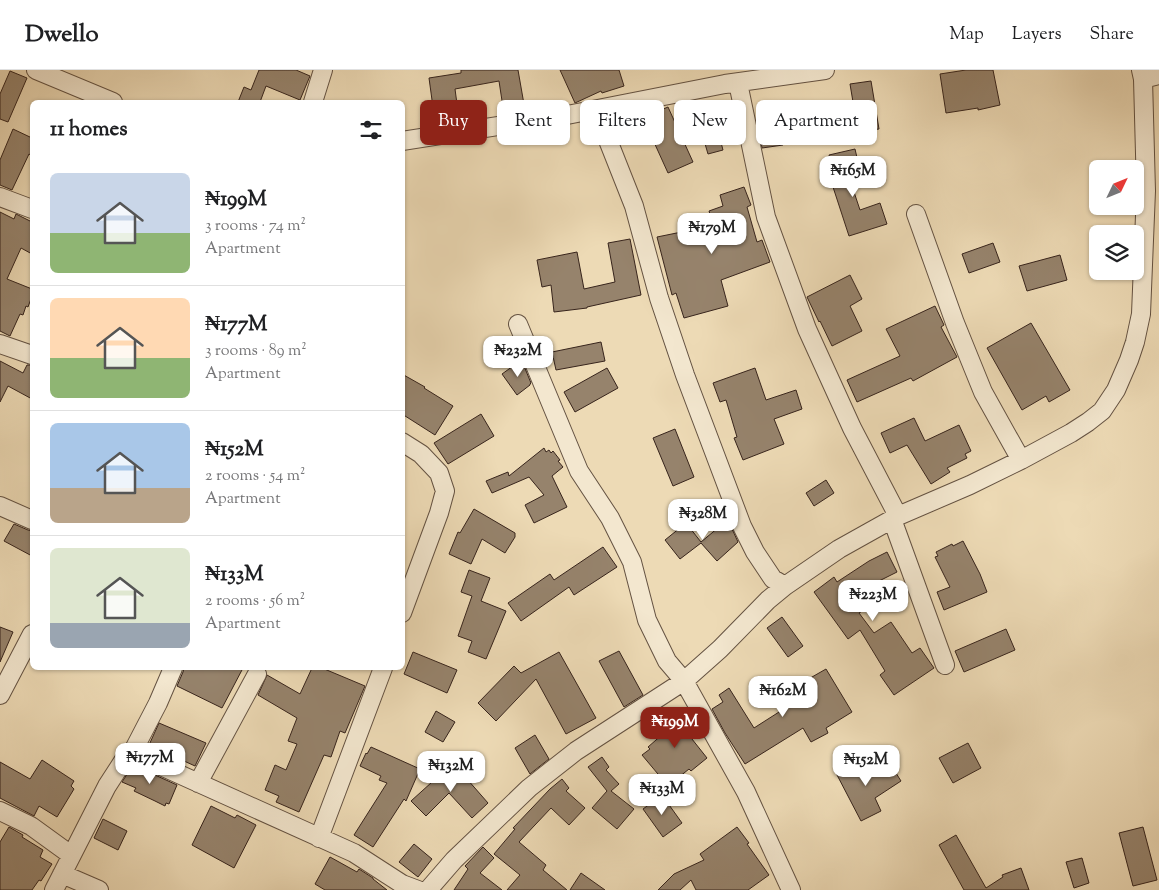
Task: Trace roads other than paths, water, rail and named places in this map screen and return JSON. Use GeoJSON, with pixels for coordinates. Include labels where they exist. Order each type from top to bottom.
{"type":"FeatureCollection","features":[{"type":"Feature","properties":{"kind":"street"},"geometry":{"type":"LineString","coordinates":[[36,70],[108,100]]}},
{"type":"Feature","properties":{"kind":"street"},"geometry":{"type":"LineString","coordinates":[[314,100],[323,70]]}},
{"type":"Feature","properties":{"kind":"street"},"geometry":{"type":"LineString","coordinates":[[639,100],[729,79],[825,70]]}},
{"type":"Feature","properties":{"kind":"street"},"geometry":{"type":"LineString","coordinates":[[428,890],[460,853],[536,782],[576,751],[684,681],[720,649],[784,586],[839,549],[895,518],[1021,460],[1071,433],[1102,411],[1116,390],[1130,360],[1141,314],[1146,200],[1148,75]]}},
{"type":"Feature","properties":{"kind":"street"},"geometry":{"type":"LineString","coordinates":[[729,79],[766,217],[807,329],[895,518],[945,665]]}},
{"type":"Feature","properties":{"kind":"street"},"geometry":{"type":"LineString","coordinates":[[405,141],[580,113]]}},
{"type":"Feature","properties":{"kind":"street"},"geometry":{"type":"LineString","coordinates":[[610,145],[634,206],[659,298],[685,375],[742,526],[755,552],[773,578],[784,586]]}},
{"type":"Feature","properties":{"kind":"street"},"geometry":{"type":"LineString","coordinates":[[0,197],[30,208]]}},
{"type":"Feature","properties":{"kind":"street"},"geometry":{"type":"LineString","coordinates":[[916,214],[955,323],[983,392],[1021,460]]}},
{"type":"Feature","properties":{"kind":"street"},"geometry":{"type":"LineString","coordinates":[[518,324],[579,471],[610,518],[632,562],[647,620],[667,661],[684,681],[746,792],[791,890]]}},
{"type":"Feature","properties":{"kind":"street"},"geometry":{"type":"LineString","coordinates":[[0,344],[30,354]]}},
{"type":"Feature","properties":{"kind":"street"},"geometry":{"type":"LineString","coordinates":[[405,444],[421,454],[439,473],[445,491],[439,513],[405,605]]}},
{"type":"Feature","properties":{"kind":"street"},"geometry":{"type":"LineString","coordinates":[[0,506],[30,519]]}},
{"type":"Feature","properties":{"kind":"street"},"geometry":{"type":"LineString","coordinates":[[0,696],[30,638]]}},
{"type":"Feature","properties":{"kind":"street"},"geometry":{"type":"LineString","coordinates":[[132,754],[172,670]]}},
{"type":"Feature","properties":{"kind":"street"},"geometry":{"type":"LineString","coordinates":[[319,838],[382,670]]}},
{"type":"Feature","properties":{"kind":"street"},"geometry":{"type":"LineString","coordinates":[[198,783],[257,674]]}},
{"type":"Feature","properties":{"kind":"street"},"geometry":{"type":"LineString","coordinates":[[54,890],[107,786],[127,755],[132,754],[354,853],[402,884],[418,890]]}},
{"type":"Feature","properties":{"kind":"street"},"geometry":{"type":"LineString","coordinates":[[0,810],[31,826],[71,855]]}},
{"type":"Feature","properties":{"kind":"street"},"geometry":{"type":"LineString","coordinates":[[62,874],[99,890]]}}]}
